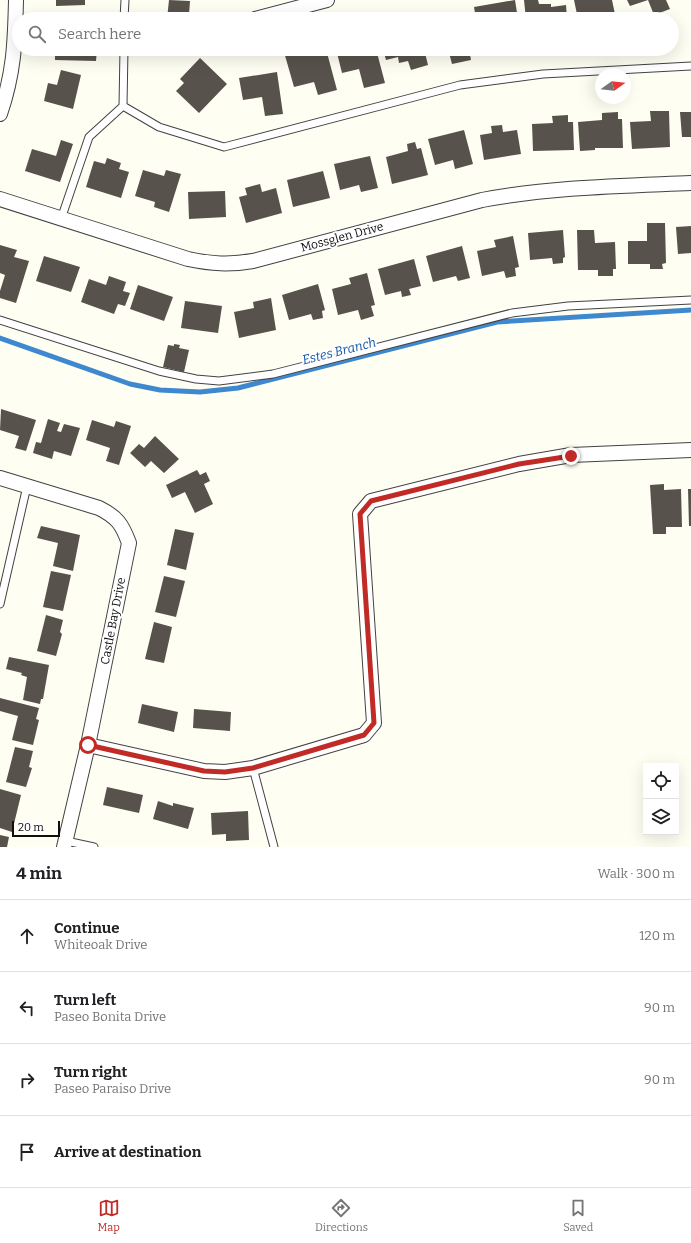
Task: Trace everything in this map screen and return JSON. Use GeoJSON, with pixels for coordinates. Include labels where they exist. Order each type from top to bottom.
{"type":"FeatureCollection","features":[{"type":"Feature","properties":{"kind":"street"},"geometry":{"type":"LineString","coordinates":[[16,0],[16,12]]}},
{"type":"Feature","properties":{"kind":"street"},"geometry":{"type":"LineString","coordinates":[[281,12],[327,0]]}},
{"type":"Feature","properties":{"kind":"street"},"geometry":{"type":"LineString","coordinates":[[0,114],[9,88],[14,56]]}},
{"type":"Feature","properties":{"kind":"street","name":"Mossglen Drive"},"geometry":{"type":"LineString","coordinates":[[0,199],[188,259],[231,265],[254,261],[482,200],[514,194],[560,189],[691,183]]}},
{"type":"Feature","properties":{"kind":"street"},"geometry":{"type":"LineString","coordinates":[[88,745],[204,771],[225,772],[253,768],[364,735],[374,723],[360,514],[371,501],[519,464],[571,456],[691,450]]}},
{"type":"Feature","properties":{"kind":"street","name":"Castle Bay Drive"},"geometry":{"type":"LineString","coordinates":[[0,478],[99,508],[113,515],[124,528],[129,543],[88,745],[65,844]]}},
{"type":"Feature","properties":{"kind":"lane"},"geometry":{"type":"LineString","coordinates":[[124,0],[124,12]]}},
{"type":"Feature","properties":{"kind":"lane"},"geometry":{"type":"LineString","coordinates":[[61,219],[89,137],[123,106],[124,56]]}},
{"type":"Feature","properties":{"kind":"lane"},"geometry":{"type":"LineString","coordinates":[[123,106],[159,127],[224,147],[460,85],[543,74],[691,66]]}},
{"type":"Feature","properties":{"kind":"lane"},"geometry":{"type":"LineString","coordinates":[[0,320],[159,371],[196,379],[226,380],[273,374],[512,312],[568,306],[691,300]]}},
{"type":"Feature","properties":{"kind":"lane"},"geometry":{"type":"LineString","coordinates":[[0,604],[27,486]]}},
{"type":"Feature","properties":{"kind":"lane"},"geometry":{"type":"LineString","coordinates":[[253,768],[274,847]]}},
{"type":"Feature","properties":{"kind":"lane"},"geometry":{"type":"LineString","coordinates":[[65,844],[94,847]]}},
{"type":"Feature","properties":{"kind":"building"},"geometry":{"type":"Polygon","coordinates":[[[56,0],[85,0],[85,5],[56,6],[56,0]]]}},
{"type":"Feature","properties":{"kind":"building"},"geometry":{"type":"Polygon","coordinates":[[[169,0],[190,1],[189,12],[168,12],[169,0]]]}},
{"type":"Feature","properties":{"kind":"building"},"geometry":{"type":"Polygon","coordinates":[[[515,0],[517,12],[475,12],[474,7],[515,0]]]}},
{"type":"Feature","properties":{"kind":"building"},"geometry":{"type":"Polygon","coordinates":[[[524,0],[538,0],[539,4],[551,4],[551,7],[566,5],[566,12],[525,12],[524,0]]]}},
{"type":"Feature","properties":{"kind":"building"},"geometry":{"type":"Polygon","coordinates":[[[574,0],[612,0],[615,12],[577,12],[574,0]]]}},
{"type":"Feature","properties":{"kind":"building"},"geometry":{"type":"Polygon","coordinates":[[[627,0],[648,0],[630,6],[627,0]]]}},
{"type":"Feature","properties":{"kind":"building"},"geometry":{"type":"Polygon","coordinates":[[[648,0],[666,0],[670,9],[662,12],[653,12],[648,0]]]}},
{"type":"Feature","properties":{"kind":"building"},"geometry":{"type":"Polygon","coordinates":[[[55,56],[96,56],[96,61],[55,60],[55,56]]]}},
{"type":"Feature","properties":{"kind":"building"},"geometry":{"type":"Polygon","coordinates":[[[285,56],[328,56],[337,90],[318,95],[314,82],[294,87],[285,56]]]}},
{"type":"Feature","properties":{"kind":"building"},"geometry":{"type":"Polygon","coordinates":[[[338,56],[378,56],[385,83],[364,88],[359,69],[342,73],[338,56]]]}},
{"type":"Feature","properties":{"kind":"building"},"geometry":{"type":"Polygon","coordinates":[[[385,56],[426,56],[428,65],[411,70],[408,61],[399,63],[398,57],[386,60],[385,56]]]}},
{"type":"Feature","properties":{"kind":"building"},"geometry":{"type":"Polygon","coordinates":[[[450,56],[470,56],[471,60],[452,64],[450,56]]]}},
{"type":"Feature","properties":{"kind":"building"},"geometry":{"type":"Polygon","coordinates":[[[200,58],[227,84],[199,113],[176,91],[184,83],[180,79],[200,58]]]}},
{"type":"Feature","properties":{"kind":"building"},"geometry":{"type":"Polygon","coordinates":[[[61,70],[81,75],[73,109],[44,101],[48,83],[57,85],[61,70]]]}},
{"type":"Feature","properties":{"kind":"building"},"geometry":{"type":"Polygon","coordinates":[[[277,72],[283,114],[265,116],[262,97],[243,100],[239,78],[277,72]]]}},
{"type":"Feature","properties":{"kind":"building"},"geometry":{"type":"Polygon","coordinates":[[[650,111],[669,111],[670,147],[632,149],[630,122],[651,121],[650,111]]]}},
{"type":"Feature","properties":{"kind":"building"},"geometry":{"type":"Polygon","coordinates":[[[618,112],[618,119],[622,119],[623,148],[595,148],[595,150],[580,151],[578,122],[602,120],[602,113],[618,112]]]}},
{"type":"Feature","properties":{"kind":"building"},"geometry":{"type":"Polygon","coordinates":[[[680,112],[691,112],[691,137],[682,137],[680,112]]]}},
{"type":"Feature","properties":{"kind":"building"},"geometry":{"type":"Polygon","coordinates":[[[568,115],[568,122],[573,122],[574,150],[533,151],[532,124],[553,123],[552,116],[568,115]]]}},
{"type":"Feature","properties":{"kind":"building"},"geometry":{"type":"Polygon","coordinates":[[[502,125],[503,132],[517,130],[521,154],[484,160],[480,135],[492,133],[491,126],[502,125]]]}},
{"type":"Feature","properties":{"kind":"building"},"geometry":{"type":"Polygon","coordinates":[[[464,130],[473,164],[455,169],[453,160],[435,165],[428,139],[464,130]]]}},
{"type":"Feature","properties":{"kind":"building"},"geometry":{"type":"Polygon","coordinates":[[[61,140],[73,144],[60,182],[25,171],[32,149],[56,156],[61,140]]]}},
{"type":"Feature","properties":{"kind":"building"},"geometry":{"type":"Polygon","coordinates":[[[415,142],[417,149],[421,148],[428,175],[392,184],[386,157],[408,151],[407,144],[415,142]]]}},
{"type":"Feature","properties":{"kind":"building"},"geometry":{"type":"Polygon","coordinates":[[[370,156],[378,188],[361,192],[359,185],[340,190],[334,164],[370,156]]]}},
{"type":"Feature","properties":{"kind":"building"},"geometry":{"type":"Polygon","coordinates":[[[107,158],[121,163],[119,169],[129,172],[121,198],[86,187],[94,161],[105,164],[107,158]]]}},
{"type":"Feature","properties":{"kind":"building"},"geometry":{"type":"Polygon","coordinates":[[[143,170],[164,176],[166,170],[181,174],[169,212],[154,207],[155,202],[135,196],[143,170]]]}},
{"type":"Feature","properties":{"kind":"building"},"geometry":{"type":"Polygon","coordinates":[[[323,171],[330,198],[293,207],[287,180],[323,171]]]}},
{"type":"Feature","properties":{"kind":"building"},"geometry":{"type":"Polygon","coordinates":[[[260,184],[262,192],[276,188],[282,213],[246,223],[239,197],[247,195],[245,188],[260,184]]]}},
{"type":"Feature","properties":{"kind":"building"},"geometry":{"type":"Polygon","coordinates":[[[225,191],[226,217],[189,219],[188,192],[225,191]]]}},
{"type":"Feature","properties":{"kind":"building"},"geometry":{"type":"Polygon","coordinates":[[[647,223],[665,223],[666,263],[662,264],[663,269],[650,269],[650,264],[628,264],[628,241],[647,241],[647,223]]]}},
{"type":"Feature","properties":{"kind":"building"},"geometry":{"type":"Polygon","coordinates":[[[691,226],[691,253],[678,254],[676,227],[691,226]]]}},
{"type":"Feature","properties":{"kind":"building"},"geometry":{"type":"Polygon","coordinates":[[[563,230],[565,257],[563,258],[563,263],[553,264],[552,258],[530,260],[528,233],[563,230]]]}},
{"type":"Feature","properties":{"kind":"building"},"geometry":{"type":"Polygon","coordinates":[[[577,230],[594,230],[595,243],[615,242],[616,269],[613,269],[613,276],[598,276],[598,270],[578,270],[577,230]]]}},
{"type":"Feature","properties":{"kind":"building"},"geometry":{"type":"Polygon","coordinates":[[[513,236],[519,267],[515,268],[516,276],[506,278],[504,271],[482,276],[477,251],[496,247],[494,240],[513,236]]]}},
{"type":"Feature","properties":{"kind":"building"},"geometry":{"type":"Polygon","coordinates":[[[0,245],[17,250],[14,257],[29,261],[16,303],[0,298],[0,291],[5,275],[0,273],[0,245]]]}},
{"type":"Feature","properties":{"kind":"building"},"geometry":{"type":"Polygon","coordinates":[[[462,246],[470,278],[458,281],[456,276],[433,282],[426,256],[462,246]]]}},
{"type":"Feature","properties":{"kind":"building"},"geometry":{"type":"Polygon","coordinates":[[[44,256],[80,267],[71,292],[36,281],[44,256]]]}},
{"type":"Feature","properties":{"kind":"building"},"geometry":{"type":"Polygon","coordinates":[[[414,259],[421,286],[409,289],[411,295],[402,297],[401,291],[385,295],[378,269],[414,259]]]}},
{"type":"Feature","properties":{"kind":"building"},"geometry":{"type":"Polygon","coordinates":[[[367,273],[375,305],[371,306],[374,316],[361,320],[358,310],[338,315],[332,289],[351,284],[349,278],[367,273]]]}},
{"type":"Feature","properties":{"kind":"building"},"geometry":{"type":"Polygon","coordinates":[[[109,276],[126,282],[123,291],[130,293],[125,306],[118,304],[114,314],[81,302],[89,279],[106,285],[109,276]]]}},
{"type":"Feature","properties":{"kind":"building"},"geometry":{"type":"Polygon","coordinates":[[[318,284],[325,310],[322,311],[323,318],[313,320],[311,314],[289,320],[282,295],[318,284]]]}},
{"type":"Feature","properties":{"kind":"building"},"geometry":{"type":"Polygon","coordinates":[[[138,285],[173,297],[164,321],[130,309],[138,285]]]}},
{"type":"Feature","properties":{"kind":"building"},"geometry":{"type":"Polygon","coordinates":[[[271,298],[276,330],[239,338],[234,312],[254,308],[253,302],[271,298]]]}},
{"type":"Feature","properties":{"kind":"building"},"geometry":{"type":"Polygon","coordinates":[[[185,301],[222,306],[218,333],[181,328],[185,301]]]}},
{"type":"Feature","properties":{"kind":"building"},"geometry":{"type":"Polygon","coordinates":[[[174,344],[180,345],[179,348],[189,350],[184,372],[163,367],[168,345],[174,346],[174,344]]]}},
{"type":"Feature","properties":{"kind":"building"},"geometry":{"type":"Polygon","coordinates":[[[1,409],[36,420],[26,451],[15,448],[19,436],[0,430],[1,409]]]}},
{"type":"Feature","properties":{"kind":"building"},"geometry":{"type":"Polygon","coordinates":[[[48,419],[60,423],[57,431],[61,432],[64,424],[80,428],[71,456],[54,451],[52,459],[33,453],[36,442],[41,443],[48,419]]]}},
{"type":"Feature","properties":{"kind":"building"},"geometry":{"type":"Polygon","coordinates":[[[92,420],[114,427],[116,421],[131,426],[119,465],[106,461],[110,448],[86,440],[92,420]]]}},
{"type":"Feature","properties":{"kind":"building"},"geometry":{"type":"Polygon","coordinates":[[[155,436],[179,459],[164,473],[151,461],[145,467],[130,453],[139,444],[144,448],[155,436]]]}},
{"type":"Feature","properties":{"kind":"building"},"geometry":{"type":"Polygon","coordinates":[[[197,470],[200,475],[206,472],[210,481],[204,484],[213,504],[195,513],[185,492],[172,498],[166,485],[197,470]]]}},
{"type":"Feature","properties":{"kind":"building"},"geometry":{"type":"Polygon","coordinates":[[[664,484],[664,490],[681,489],[682,527],[666,527],[666,534],[653,534],[650,485],[664,484]]]}},
{"type":"Feature","properties":{"kind":"building"},"geometry":{"type":"Polygon","coordinates":[[[688,489],[691,489],[691,526],[689,526],[688,489]]]}},
{"type":"Feature","properties":{"kind":"building"},"geometry":{"type":"Polygon","coordinates":[[[41,526],[80,535],[73,571],[53,566],[58,543],[37,538],[41,526]]]}},
{"type":"Feature","properties":{"kind":"building"},"geometry":{"type":"Polygon","coordinates":[[[175,529],[194,533],[186,570],[167,565],[175,529]]]}},
{"type":"Feature","properties":{"kind":"building"},"geometry":{"type":"Polygon","coordinates":[[[51,571],[71,575],[63,611],[43,607],[51,571]]]}},
{"type":"Feature","properties":{"kind":"building"},"geometry":{"type":"Polygon","coordinates":[[[164,576],[185,581],[176,617],[155,612],[164,576]]]}},
{"type":"Feature","properties":{"kind":"building"},"geometry":{"type":"Polygon","coordinates":[[[46,615],[63,620],[60,632],[62,634],[56,656],[37,651],[46,615]]]}},
{"type":"Feature","properties":{"kind":"building"},"geometry":{"type":"Polygon","coordinates":[[[154,622],[172,627],[164,663],[145,659],[154,622]]]}},
{"type":"Feature","properties":{"kind":"building"},"geometry":{"type":"Polygon","coordinates":[[[9,657],[49,665],[43,699],[41,699],[40,704],[23,700],[27,677],[21,675],[22,673],[6,669],[9,657]]]}},
{"type":"Feature","properties":{"kind":"building"},"geometry":{"type":"Polygon","coordinates":[[[0,698],[39,708],[36,719],[39,720],[33,745],[12,740],[18,716],[0,711],[0,698]]]}},
{"type":"Feature","properties":{"kind":"building"},"geometry":{"type":"Polygon","coordinates":[[[142,704],[178,712],[174,732],[138,723],[142,704]]]}},
{"type":"Feature","properties":{"kind":"building"},"geometry":{"type":"Polygon","coordinates":[[[194,709],[231,712],[230,731],[193,728],[194,709]]]}},
{"type":"Feature","properties":{"kind":"building"},"geometry":{"type":"Polygon","coordinates":[[[15,747],[33,751],[29,767],[32,768],[26,787],[6,782],[15,747]]]}},
{"type":"Feature","properties":{"kind":"building"},"geometry":{"type":"Polygon","coordinates":[[[107,787],[143,795],[139,813],[103,805],[107,787]]]}},
{"type":"Feature","properties":{"kind":"building"},"geometry":{"type":"Polygon","coordinates":[[[0,789],[21,795],[12,832],[0,828],[0,789]]]}},
{"type":"Feature","properties":{"kind":"building"},"geometry":{"type":"Polygon","coordinates":[[[158,801],[173,806],[173,803],[194,808],[188,829],[153,819],[158,801]]]}},
{"type":"Feature","properties":{"kind":"building"},"geometry":{"type":"Polygon","coordinates":[[[248,811],[249,840],[226,841],[226,834],[212,835],[211,813],[248,811]]]}},
{"type":"Feature","properties":{"kind":"building"},"geometry":{"type":"Polygon","coordinates":[[[0,835],[9,837],[7,847],[0,847],[0,835]]]}},
{"type":"Feature","properties":{"kind":"waterway","name":"Estes Branch"},"geometry":{"type":"LineString","coordinates":[[0,338],[130,384],[160,390],[200,392],[238,388],[497,322],[691,310]]}},
{"type":"Feature","properties":{"kind":"route"},"geometry":{"type":"LineString","coordinates":[[88,745],[204,771],[225,772],[253,768],[364,735],[374,723],[360,514],[371,501],[519,464],[571,456]]}}]}
